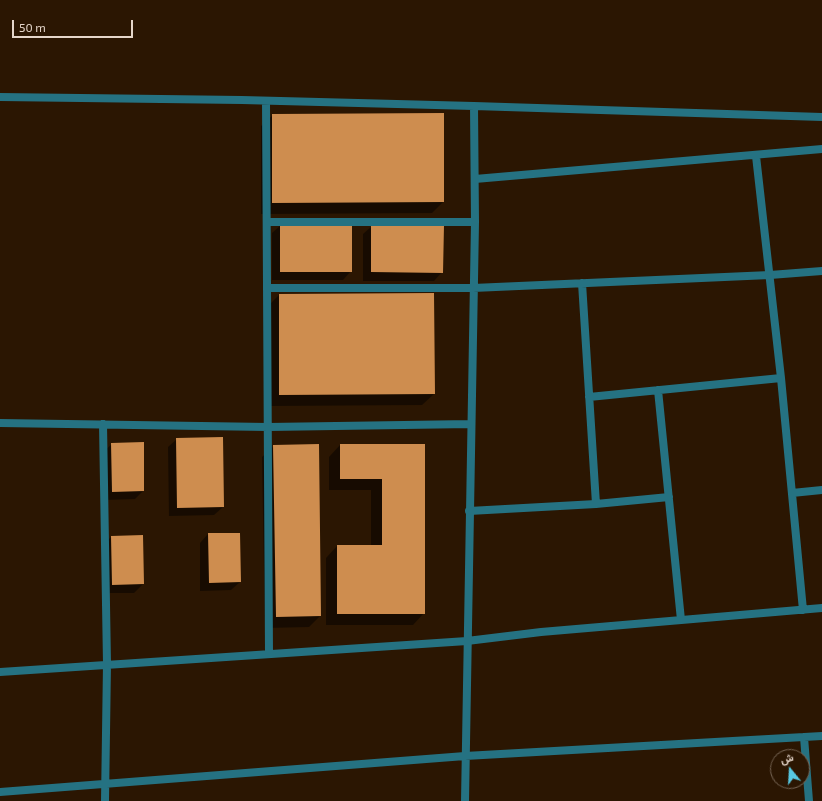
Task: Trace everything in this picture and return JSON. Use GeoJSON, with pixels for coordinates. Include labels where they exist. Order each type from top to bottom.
{"type":"FeatureCollection","features":[{"type":"Feature","properties":{"kind":"street"},"geometry":{"type":"LineString","coordinates":[[0,97],[474,106],[822,118]]}},
{"type":"Feature","properties":{"kind":"street"},"geometry":{"type":"LineString","coordinates":[[266,101],[269,654]]}},
{"type":"Feature","properties":{"kind":"street"},"geometry":{"type":"LineString","coordinates":[[465,801],[475,222],[474,106]]}},
{"type":"Feature","properties":{"kind":"street"},"geometry":{"type":"LineString","coordinates":[[475,179],[756,156],[822,149]]}},
{"type":"Feature","properties":{"kind":"street"},"geometry":{"type":"LineString","coordinates":[[756,156],[781,378],[803,610]]}},
{"type":"Feature","properties":{"kind":"street"},"geometry":{"type":"LineString","coordinates":[[267,222],[475,222]]}},
{"type":"Feature","properties":{"kind":"street"},"geometry":{"type":"LineString","coordinates":[[267,288],[474,288],[770,275],[822,271]]}},
{"type":"Feature","properties":{"kind":"street"},"geometry":{"type":"LineString","coordinates":[[582,283],[596,504]]}},
{"type":"Feature","properties":{"kind":"street"},"geometry":{"type":"LineString","coordinates":[[589,397],[781,378]]}},
{"type":"Feature","properties":{"kind":"street"},"geometry":{"type":"LineString","coordinates":[[658,390],[681,620]]}},
{"type":"Feature","properties":{"kind":"street"},"geometry":{"type":"LineString","coordinates":[[0,422],[268,427],[471,424]]}},
{"type":"Feature","properties":{"kind":"street"},"geometry":{"type":"LineString","coordinates":[[104,424],[107,664],[105,801]]}},
{"type":"Feature","properties":{"kind":"street"},"geometry":{"type":"LineString","coordinates":[[792,493],[822,490]]}},
{"type":"Feature","properties":{"kind":"street"},"geometry":{"type":"LineString","coordinates":[[470,511],[596,504],[669,497]]}},
{"type":"Feature","properties":{"kind":"street"},"geometry":{"type":"LineString","coordinates":[[0,672],[467,641],[541,632],[822,608]]}},
{"type":"Feature","properties":{"kind":"street"},"geometry":{"type":"LineString","coordinates":[[0,792],[465,756],[822,736]]}},
{"type":"Feature","properties":{"kind":"street"},"geometry":{"type":"LineString","coordinates":[[804,737],[809,801]]}},
{"type":"Feature","properties":{"kind":"building"},"geometry":{"type":"Polygon","coordinates":[[[444,113],[444,202],[272,203],[272,114],[444,113]]]}},
{"type":"Feature","properties":{"kind":"building"},"geometry":{"type":"Polygon","coordinates":[[[280,224],[352,224],[352,272],[280,272],[280,224]]]}},
{"type":"Feature","properties":{"kind":"building"},"geometry":{"type":"Polygon","coordinates":[[[371,225],[444,225],[443,273],[371,272],[371,225]]]}},
{"type":"Feature","properties":{"kind":"building"},"geometry":{"type":"Polygon","coordinates":[[[434,293],[435,394],[279,395],[279,294],[434,293]]]}},
{"type":"Feature","properties":{"kind":"building"},"geometry":{"type":"Polygon","coordinates":[[[223,437],[224,507],[177,508],[176,438],[223,437]]]}},
{"type":"Feature","properties":{"kind":"building"},"geometry":{"type":"Polygon","coordinates":[[[144,442],[144,491],[112,492],[111,443],[144,442]]]}},
{"type":"Feature","properties":{"kind":"building"},"geometry":{"type":"Polygon","coordinates":[[[319,444],[321,616],[276,617],[273,445],[319,444]]]}},
{"type":"Feature","properties":{"kind":"building"},"geometry":{"type":"Polygon","coordinates":[[[340,444],[425,444],[425,614],[337,614],[337,545],[382,545],[382,479],[340,479],[340,444]]]}},
{"type":"Feature","properties":{"kind":"building"},"geometry":{"type":"Polygon","coordinates":[[[208,533],[240,533],[241,582],[209,583],[208,533]]]}},
{"type":"Feature","properties":{"kind":"building"},"geometry":{"type":"Polygon","coordinates":[[[143,535],[144,584],[112,585],[111,536],[143,535]]]}}]}
